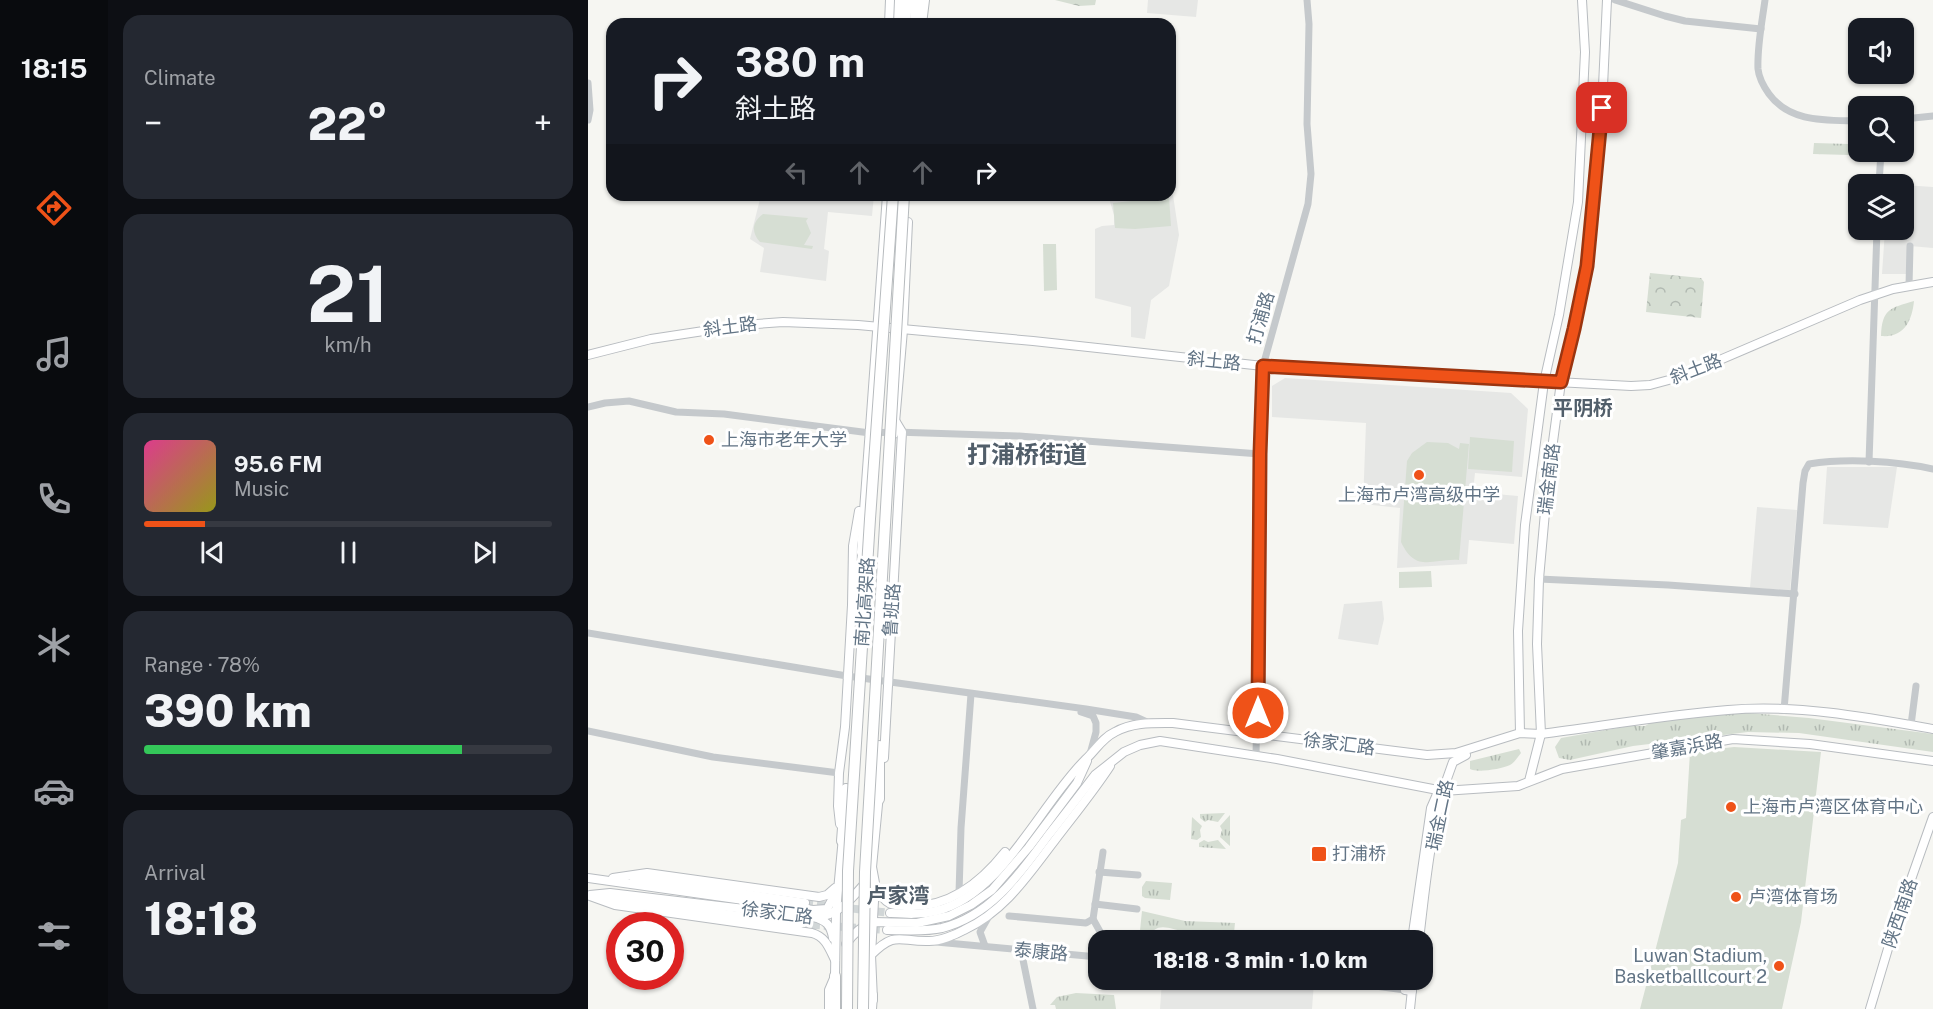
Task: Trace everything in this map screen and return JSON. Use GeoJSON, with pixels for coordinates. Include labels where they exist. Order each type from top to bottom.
{"type":"FeatureCollection","features":[{"type":"Feature","properties":{"kind":"highway"},"geometry":{"type":"LineString","coordinates":[[899,18],[900,0]]}},
{"type":"Feature","properties":{"kind":"highway"},"geometry":{"type":"LineString","coordinates":[[900,0],[904,18]]}},
{"type":"Feature","properties":{"kind":"highway"},"geometry":{"type":"LineString","coordinates":[[918,0],[918,18]]}},
{"type":"Feature","properties":{"kind":"highway"},"geometry":{"type":"LineString","coordinates":[[920,18],[926,0]]}},
{"type":"Feature","properties":{"kind":"highway","name":"南北高架路"},"geometry":{"type":"LineString","coordinates":[[847,1009],[848,871],[863,522],[892,201]]}},
{"type":"Feature","properties":{"kind":"highway","name":"南北高架路"},"geometry":{"type":"LineString","coordinates":[[863,1009],[865,872],[907,201]]}},
{"type":"Feature","properties":{"kind":"highway"},"geometry":{"type":"LineString","coordinates":[[879,799],[879,746],[894,478],[892,411]]}},
{"type":"Feature","properties":{"kind":"highway"},"geometry":{"type":"LineString","coordinates":[[842,841],[863,522]]}},
{"type":"Feature","properties":{"kind":"highway"},"geometry":{"type":"LineString","coordinates":[[835,975],[835,1009]]}},
{"type":"Feature","properties":{"kind":"highway"},"geometry":{"type":"LineString","coordinates":[[871,1009],[872,994]]}},
{"type":"Feature","properties":{"kind":"main road"},"geometry":{"type":"LineString","coordinates":[[892,18],[900,0]]}},
{"type":"Feature","properties":{"kind":"main road"},"geometry":{"type":"LineString","coordinates":[[926,0],[926,18]]}},
{"type":"Feature","properties":{"kind":"main road","name":"瑞金南路"},"geometry":{"type":"LineString","coordinates":[[1520,733],[1518,631],[1521,572],[1544,382],[1559,315],[1578,202],[1585,52],[1582,0]]}},
{"type":"Feature","properties":{"kind":"main road","name":"瑞金南路"},"geometry":{"type":"LineString","coordinates":[[1529,781],[1541,734],[1537,644],[1539,579],[1548,479],[1561,382],[1587,266],[1602,108],[1607,0]]}},
{"type":"Feature","properties":{"kind":"main road","name":"鲁班路"},"geometry":{"type":"LineString","coordinates":[[836,961],[836,912],[842,841],[847,821],[865,482],[886,201]]}},
{"type":"Feature","properties":{"kind":"main road"},"geometry":{"type":"LineString","coordinates":[[898,432],[896,422],[903,330],[907,201]]}},
{"type":"Feature","properties":{"kind":"main road","name":"斜土路"},"geometry":{"type":"LineString","coordinates":[[588,356],[651,339],[743,325],[783,322],[876,327],[1033,341],[1263,366],[1631,386],[1669,381],[1694,372],[1874,294],[1933,282]]}},
{"type":"Feature","properties":{"kind":"main road","name":"鲁班路"},"geometry":{"type":"LineString","coordinates":[[879,799],[875,786],[877,681],[892,445],[898,432]]}},
{"type":"Feature","properties":{"kind":"main road","name":"鲁班路"},"geometry":{"type":"LineString","coordinates":[[872,994],[871,956],[875,883],[872,867],[883,775],[898,432]]}},
{"type":"Feature","properties":{"kind":"main road","name":"鲁班路"},"geometry":{"type":"LineString","coordinates":[[870,433],[874,437],[873,461]]}},
{"type":"Feature","properties":{"kind":"main road","name":"鲁班路"},"geometry":{"type":"LineString","coordinates":[[842,841],[838,806],[838,773],[853,677],[853,546],[863,522],[878,438],[888,438],[892,445]]}},
{"type":"Feature","properties":{"kind":"main road","name":"鲁班路"},"geometry":{"type":"LineString","coordinates":[[863,522],[865,482]]}},
{"type":"Feature","properties":{"kind":"main road"},"geometry":{"type":"LineString","coordinates":[[881,630],[891,614]]}},
{"type":"Feature","properties":{"kind":"main road","name":"肇嘉浜路"},"geometry":{"type":"LineString","coordinates":[[1456,753],[1520,733],[1541,734],[1729,710],[1784,710],[1866,717],[1933,729]]}},
{"type":"Feature","properties":{"kind":"main road","name":"徐家汇路"},"geometry":{"type":"LineString","coordinates":[[890,913],[916,914],[936,911],[953,905],[981,888],[1001,867],[1070,776],[1102,740],[1130,725],[1173,723],[1427,755],[1456,753]]}},
{"type":"Feature","properties":{"kind":"main road","name":"瑞金二路"},"geometry":{"type":"LineString","coordinates":[[1420,930],[1441,790],[1453,762],[1460,757],[1520,733]]}},
{"type":"Feature","properties":{"kind":"main road","name":"肇嘉浜路"},"geometry":{"type":"LineString","coordinates":[[1441,790],[1518,786],[1562,769],[1733,739],[1810,744],[1933,761]]}},
{"type":"Feature","properties":{"kind":"main road","name":"徐家汇路"},"geometry":{"type":"LineString","coordinates":[[887,930],[917,931],[941,928],[963,921],[982,910],[1013,882],[1095,775],[1124,752],[1140,745],[1160,741],[1441,790]]}},
{"type":"Feature","properties":{"kind":"main road","name":"徐家汇路"},"geometry":{"type":"LineString","coordinates":[[875,883],[882,898],[888,904],[897,906],[925,906],[959,893],[981,879],[995,865],[1067,771],[1090,756]]}},
{"type":"Feature","properties":{"kind":"main road","name":"徐家汇路"},"geometry":{"type":"LineString","coordinates":[[873,922],[917,922],[950,915],[971,905],[992,890],[1029,847],[1077,783],[1090,756]]}},
{"type":"Feature","properties":{"kind":"main road","name":"徐家汇路"},"geometry":{"type":"LineString","coordinates":[[871,956],[886,942],[898,938],[931,942],[964,931],[989,916],[1022,884],[1112,763]]}},
{"type":"Feature","properties":{"kind":"main road"},"geometry":{"type":"LineString","coordinates":[[1413,930],[1431,808],[1441,790]]}},
{"type":"Feature","properties":{"kind":"main road","name":"陕西南路"},"geometry":{"type":"LineString","coordinates":[[1870,1009],[1896,922],[1933,817]]}},
{"type":"Feature","properties":{"kind":"main road"},"geometry":{"type":"LineString","coordinates":[[813,917],[836,912],[849,902],[867,880],[872,867]]}},
{"type":"Feature","properties":{"kind":"main road","name":"徐家汇路"},"geometry":{"type":"LineString","coordinates":[[606,880],[647,873],[819,897],[827,895],[838,886]]}},
{"type":"Feature","properties":{"kind":"main road","name":"徐家汇路"},"geometry":{"type":"LineString","coordinates":[[588,878],[813,910],[827,909],[838,886]]}},
{"type":"Feature","properties":{"kind":"main road"},"geometry":{"type":"LineString","coordinates":[[606,880],[652,880],[805,903]]}},
{"type":"Feature","properties":{"kind":"main road","name":"徐家汇路"},"geometry":{"type":"LineString","coordinates":[[589,895],[610,893],[823,919],[832,930],[836,961]]}},
{"type":"Feature","properties":{"kind":"main road"},"geometry":{"type":"LineString","coordinates":[[589,895],[615,905],[812,933],[825,940],[836,961]]}},
{"type":"Feature","properties":{"kind":"main road","name":"徐家汇路"},"geometry":{"type":"LineString","coordinates":[[589,895],[800,924]]}},
{"type":"Feature","properties":{"kind":"main road"},"geometry":{"type":"LineString","coordinates":[[829,1009],[829,990],[835,975],[836,961],[850,938],[873,922]]}},
{"type":"Feature","properties":{"kind":"main road"},"geometry":{"type":"LineString","coordinates":[[835,975],[840,982],[840,1009]]}},
{"type":"Feature","properties":{"kind":"main road"},"geometry":{"type":"LineString","coordinates":[[1409,990],[1410,1009]]}},
{"type":"Feature","properties":{"kind":"street","name":"打浦路"},"geometry":{"type":"LineString","coordinates":[[1256,756],[1263,366],[1308,204],[1311,174],[1307,124],[1309,24],[1307,0]]}},
{"type":"Feature","properties":{"kind":"street"},"geometry":{"type":"LineString","coordinates":[[1615,0],[1685,21],[1761,28]]}},
{"type":"Feature","properties":{"kind":"street"},"geometry":{"type":"LineString","coordinates":[[1765,0],[1758,70],[1762,85],[1774,101],[1790,113],[1815,120],[1848,121]]}},
{"type":"Feature","properties":{"kind":"street"},"geometry":{"type":"LineString","coordinates":[[588,83],[590,110],[588,120]]}},
{"type":"Feature","properties":{"kind":"street"},"geometry":{"type":"LineString","coordinates":[[1914,118],[1933,116]]}},
{"type":"Feature","properties":{"kind":"street"},"geometry":{"type":"LineString","coordinates":[[1869,462],[1877,240]]}},
{"type":"Feature","properties":{"kind":"street"},"geometry":{"type":"LineString","coordinates":[[1909,286],[1910,246]]}},
{"type":"Feature","properties":{"kind":"street"},"geometry":{"type":"LineString","coordinates":[[588,407],[629,401],[676,412],[724,414],[870,433],[1019,436],[1260,454]]}},
{"type":"Feature","properties":{"kind":"street"},"geometry":{"type":"LineString","coordinates":[[1784,710],[1803,483],[1809,464],[1893,462],[1933,469]]}},
{"type":"Feature","properties":{"kind":"street"},"geometry":{"type":"LineString","coordinates":[[1539,579],[1795,594]]}},
{"type":"Feature","properties":{"kind":"street"},"geometry":{"type":"LineString","coordinates":[[588,633],[887,683],[1086,713],[1093,717],[1096,723],[1090,756]]}},
{"type":"Feature","properties":{"kind":"street"},"geometry":{"type":"LineString","coordinates":[[1911,725],[1916,686]]}},
{"type":"Feature","properties":{"kind":"street"},"geometry":{"type":"LineString","coordinates":[[971,696],[1086,708],[1136,717],[1149,723]]}},
{"type":"Feature","properties":{"kind":"street"},"geometry":{"type":"LineString","coordinates":[[959,893],[961,828],[971,696]]}},
{"type":"Feature","properties":{"kind":"street"},"geometry":{"type":"LineString","coordinates":[[588,731],[713,757],[838,773]]}},
{"type":"Feature","properties":{"kind":"street"},"geometry":{"type":"LineString","coordinates":[[1099,930],[1093,919],[1103,852]]}},
{"type":"Feature","properties":{"kind":"street"},"geometry":{"type":"LineString","coordinates":[[1099,872],[1138,874]]}},
{"type":"Feature","properties":{"kind":"street"},"geometry":{"type":"LineString","coordinates":[[1095,904],[1137,909]]}},
{"type":"Feature","properties":{"kind":"street"},"geometry":{"type":"LineString","coordinates":[[985,946],[980,932],[989,916]]}},
{"type":"Feature","properties":{"kind":"street"},"geometry":{"type":"LineString","coordinates":[[1009,916],[1086,923],[1093,919]]}},
{"type":"Feature","properties":{"kind":"street","name":"泰康路"},"geometry":{"type":"LineString","coordinates":[[931,942],[1088,956]]}},
{"type":"Feature","properties":{"kind":"street"},"geometry":{"type":"LineString","coordinates":[[1021,950],[1033,1009]]}},
{"type":"Feature","properties":{"kind":"shaded area"},"geometry":{"type":"Polygon","coordinates":[[[1148,0],[1198,0],[1196,17],[1147,13],[1148,0]]]}},
{"type":"Feature","properties":{"kind":"shaded area"},"geometry":{"type":"Polygon","coordinates":[[[1914,186],[1933,187],[1933,248],[1910,246],[1907,274],[1882,274],[1884,240],[1914,240],[1914,186]]]}},
{"type":"Feature","properties":{"kind":"shaded area"},"geometry":{"type":"Polygon","coordinates":[[[760,201],[873,201],[872,216],[828,212],[824,249],[829,251],[826,281],[760,272],[764,248],[750,239],[760,201]]]}},
{"type":"Feature","properties":{"kind":"shaded area"},"geometry":{"type":"Polygon","coordinates":[[[1110,201],[1174,201],[1179,235],[1169,286],[1151,300],[1145,339],[1131,337],[1131,307],[1095,298],[1095,229],[1114,225],[1110,201]]]}},
{"type":"Feature","properties":{"kind":"shaded area","name":"上海市卢湾高级中学"},"geometry":{"type":"Polygon","coordinates":[[[1285,378],[1511,393],[1528,409],[1522,477],[1475,473],[1473,492],[1518,496],[1514,544],[1469,540],[1467,564],[1397,568],[1400,508],[1363,504],[1366,423],[1272,417],[1272,386],[1285,378]]]}},
{"type":"Feature","properties":{"kind":"shaded area"},"geometry":{"type":"Polygon","coordinates":[[[1827,467],[1897,467],[1888,528],[1823,524],[1827,467]]]}},
{"type":"Feature","properties":{"kind":"shaded area"},"geometry":{"type":"Polygon","coordinates":[[[1757,507],[1797,510],[1790,590],[1750,588],[1757,507]]]}},
{"type":"Feature","properties":{"kind":"shaded area"},"geometry":{"type":"Polygon","coordinates":[[[1382,601],[1384,619],[1378,645],[1338,639],[1344,604],[1382,601]]]}},
{"type":"Feature","properties":{"kind":"shaded area"},"geometry":{"type":"Polygon","coordinates":[[[1161,990],[1313,990],[1312,1009],[1160,1009],[1161,990]]]}},
{"type":"Feature","properties":{"kind":"green space"},"geometry":{"type":"Polygon","coordinates":[[[1055,0],[1096,0],[1095,5],[1079,6],[1055,0]]]}},
{"type":"Feature","properties":{"kind":"green space"},"geometry":{"type":"Polygon","coordinates":[[[1814,143],[1848,144],[1848,155],[1813,154],[1814,143]]]}},
{"type":"Feature","properties":{"kind":"green space"},"geometry":{"type":"Polygon","coordinates":[[[1169,201],[1171,226],[1115,228],[1113,203],[1169,201]]]}},
{"type":"Feature","properties":{"kind":"green space"},"geometry":{"type":"Polygon","coordinates":[[[763,214],[808,218],[806,221],[811,233],[804,245],[813,246],[812,249],[760,242],[755,235],[754,227],[763,214]]]}},
{"type":"Feature","properties":{"kind":"green space"},"geometry":{"type":"Polygon","coordinates":[[[1043,244],[1056,244],[1057,290],[1044,291],[1043,244]]]}},
{"type":"Feature","properties":{"kind":"green space"},"geometry":{"type":"Polygon","coordinates":[[[1650,273],[1701,278],[1704,282],[1701,318],[1646,312],[1650,273]]]}},
{"type":"Feature","properties":{"kind":"green space"},"geometry":{"type":"Polygon","coordinates":[[[1914,301],[1909,321],[1905,327],[1896,334],[1881,336],[1883,320],[1889,311],[1914,301]]]}},
{"type":"Feature","properties":{"kind":"green space"},"geometry":{"type":"Polygon","coordinates":[[[1470,437],[1514,441],[1512,472],[1468,469],[1470,437]]]}},
{"type":"Feature","properties":{"kind":"green space"},"geometry":{"type":"Polygon","coordinates":[[[1427,442],[1448,443],[1459,449],[1460,443],[1469,444],[1459,560],[1419,561],[1407,552],[1401,542],[1407,461],[1412,453],[1427,442]]]}},
{"type":"Feature","properties":{"kind":"green space"},"geometry":{"type":"Polygon","coordinates":[[[1431,571],[1432,587],[1399,588],[1399,572],[1431,571]]]}},
{"type":"Feature","properties":{"kind":"green space"},"geometry":{"type":"Polygon","coordinates":[[[1737,712],[1809,718],[1933,734],[1933,752],[1799,733],[1748,732],[1633,746],[1570,760],[1559,758],[1555,747],[1561,738],[1629,726],[1645,726],[1656,720],[1737,712]]]}},
{"type":"Feature","properties":{"kind":"green space","name":"卢湾体育场"},"geometry":{"type":"Polygon","coordinates":[[[1734,747],[1821,752],[1801,922],[1782,1009],[1640,1009],[1678,863],[1681,820],[1686,818],[1690,752],[1734,747]]]}},
{"type":"Feature","properties":{"kind":"green space"},"geometry":{"type":"Polygon","coordinates":[[[1519,749],[1521,753],[1510,765],[1490,770],[1470,769],[1470,761],[1519,749]]]}},
{"type":"Feature","properties":{"kind":"green space"},"geometry":{"type":"Polygon","coordinates":[[[1225,813],[1218,822],[1208,820],[1205,822],[1200,818],[1200,814],[1225,813]]]}},
{"type":"Feature","properties":{"kind":"green space"},"geometry":{"type":"Polygon","coordinates":[[[1230,815],[1230,846],[1220,837],[1222,830],[1220,826],[1230,815]]]}},
{"type":"Feature","properties":{"kind":"green space"},"geometry":{"type":"Polygon","coordinates":[[[1192,817],[1202,826],[1201,837],[1197,840],[1191,839],[1192,817]]]}},
{"type":"Feature","properties":{"kind":"green space"},"geometry":{"type":"Polygon","coordinates":[[[1204,840],[1208,842],[1218,840],[1226,849],[1199,847],[1199,843],[1204,840]]]}},
{"type":"Feature","properties":{"kind":"green space"},"geometry":{"type":"Polygon","coordinates":[[[1146,881],[1172,883],[1170,900],[1142,896],[1142,887],[1146,881]]]}},
{"type":"Feature","properties":{"kind":"green space"},"geometry":{"type":"Polygon","coordinates":[[[1142,911],[1185,921],[1235,923],[1234,930],[1177,930],[1163,927],[1154,930],[1140,930],[1142,911]]]}},
{"type":"Feature","properties":{"kind":"green space"},"geometry":{"type":"Polygon","coordinates":[[[1076,993],[1114,995],[1116,1009],[1056,1009],[1055,1005],[1050,1005],[1057,997],[1076,993]]]}},
{"type":"Feature","properties":{"kind":"tunnel"},"geometry":{"type":"LineString","coordinates":[[805,903],[890,913]]}},
{"type":"Feature","properties":{"kind":"tunnel"},"geometry":{"type":"LineString","coordinates":[[800,924],[887,930]]}},
{"type":"Feature","properties":{"kind":"place","name":"上海市老年大学"},"geometry":{"type":"Point","coordinates":[709,440]}},
{"type":"Feature","properties":{"kind":"place","name":"上海市卢湾高级中学"},"geometry":{"type":"Point","coordinates":[1419,475]}},
{"type":"Feature","properties":{"kind":"place","name":"上海市卢湾区体育中心"},"geometry":{"type":"Point","coordinates":[1731,807]}},
{"type":"Feature","properties":{"kind":"place","name":"打浦桥"},"geometry":{"type":"Point","coordinates":[1319,854]}},
{"type":"Feature","properties":{"kind":"place","name":"卢湾体育场"},"geometry":{"type":"Point","coordinates":[1736,897]}},
{"type":"Feature","properties":{"kind":"place","name":"Luwan Stadium, Basketballlcourt 2"},"geometry":{"type":"Point","coordinates":[1779,966]}},
{"type":"Feature","properties":{"kind":"district","name":"平阴桥"},"geometry":{"type":"Point","coordinates":[1583,408]}},
{"type":"Feature","properties":{"kind":"district","name":"打浦桥街道"},"geometry":{"type":"Point","coordinates":[1027,455]}},
{"type":"Feature","properties":{"kind":"district","name":"卢家湾"},"geometry":{"type":"Point","coordinates":[898,896]}},
{"type":"Feature","properties":{"kind":"route"},"geometry":{"type":"LineString","coordinates":[[1258,713],[1263,366],[1561,382],[1587,266],[1602,108]]}}]}
